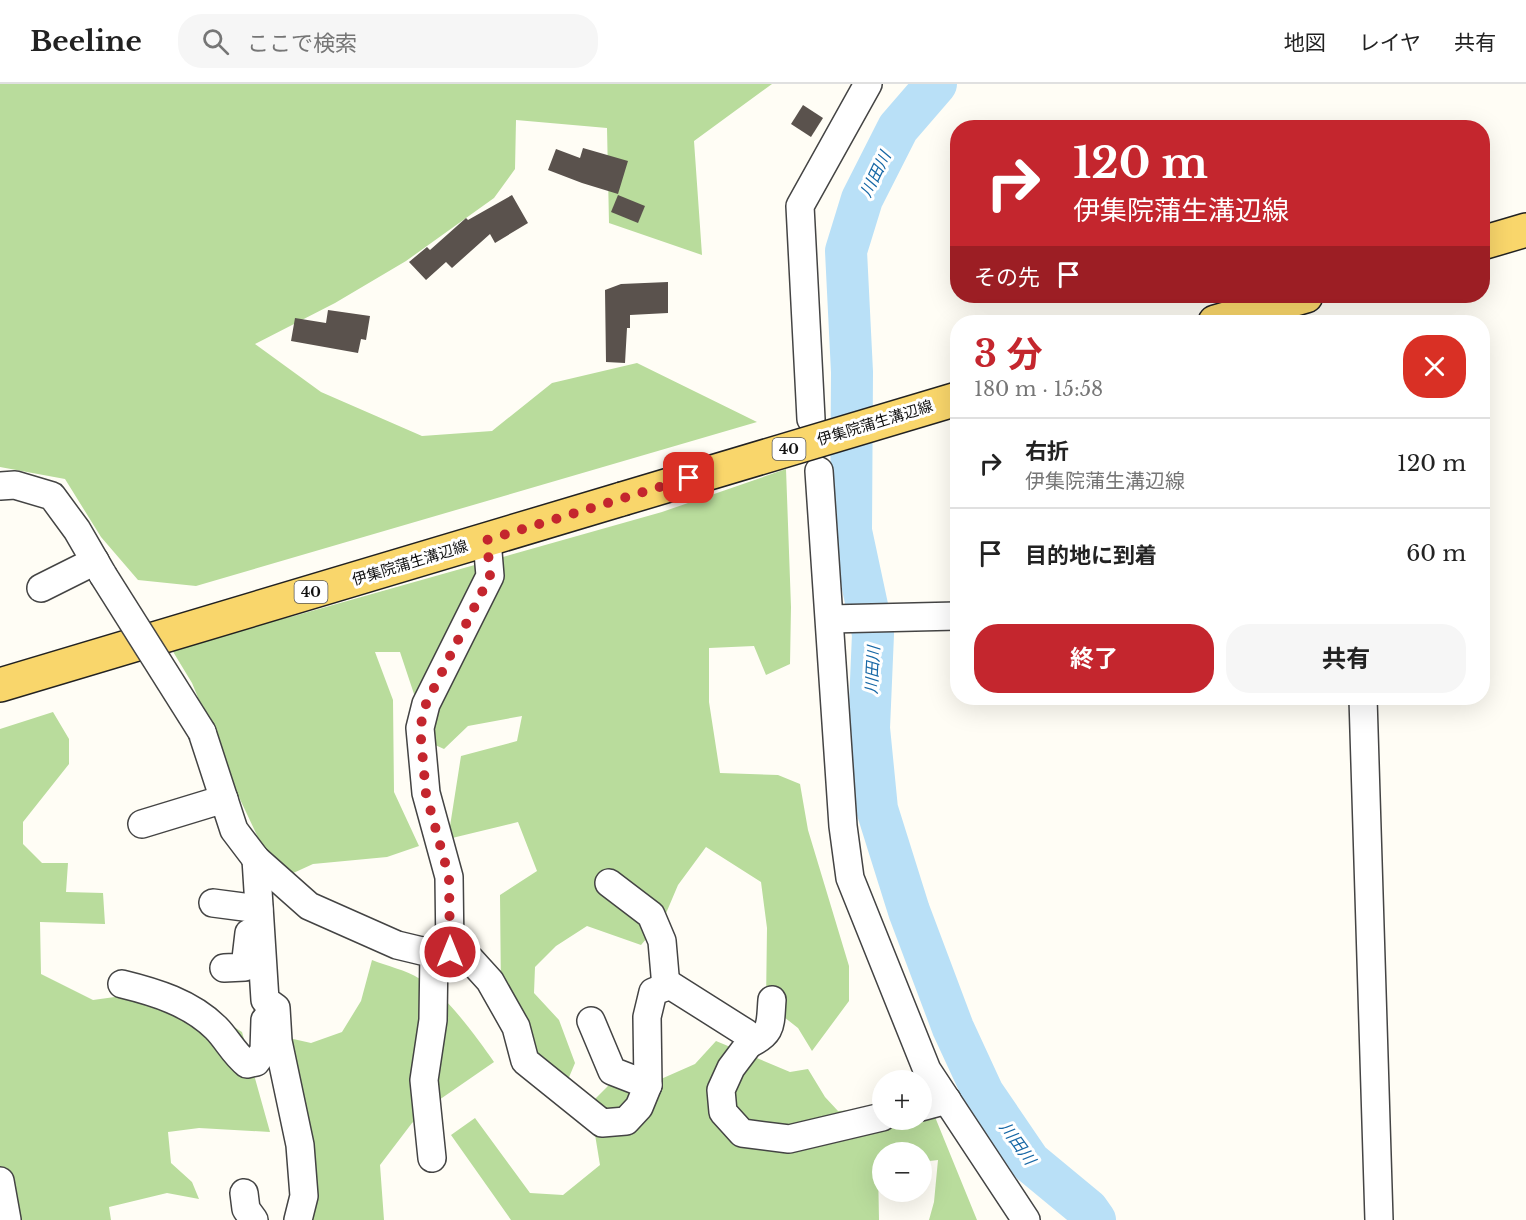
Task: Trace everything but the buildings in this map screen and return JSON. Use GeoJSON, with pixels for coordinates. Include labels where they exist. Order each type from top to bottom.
{"type":"FeatureCollection","features":[{"type":"Feature","properties":{"kind":"main road"},"geometry":{"type":"LineString","coordinates":[[1490,241],[1526,230]]}},
{"type":"Feature","properties":{"kind":"main road"},"geometry":{"type":"LineString","coordinates":[[1240,315],[1282,303]]}},
{"type":"Feature","properties":{"kind":"main road","name":"伊集院蒲生溝辺線"},"geometry":{"type":"LineString","coordinates":[[0,685],[950,401]]}},
{"type":"Feature","properties":{"kind":"street"},"geometry":{"type":"LineString","coordinates":[[811,419],[800,206],[868,84]]}},
{"type":"Feature","properties":{"kind":"street"},"geometry":{"type":"LineString","coordinates":[[819,471],[843,826],[850,878],[927,1070],[1026,1220]]}},
{"type":"Feature","properties":{"kind":"street"},"geometry":{"type":"LineString","coordinates":[[0,486],[15,485],[52,496],[77,530],[202,732],[234,830],[256,859],[309,906],[397,945],[470,959],[490,981],[516,1028],[525,1061],[602,1123],[626,1121],[639,1107],[648,1085],[647,1017],[653,992],[670,985],[746,1033],[749,1044]]}},
{"type":"Feature","properties":{"kind":"street"},"geometry":{"type":"LineString","coordinates":[[432,1158],[424,1080],[434,1020],[449,877],[426,794],[420,728],[426,704],[490,576],[487,540]]}},
{"type":"Feature","properties":{"kind":"street"},"geometry":{"type":"LineString","coordinates":[[41,588],[99,568]]}},
{"type":"Feature","properties":{"kind":"street"},"geometry":{"type":"LineString","coordinates":[[830,619],[950,616]]}},
{"type":"Feature","properties":{"kind":"street"},"geometry":{"type":"LineString","coordinates":[[1363,705],[1379,1220]]}},
{"type":"Feature","properties":{"kind":"street"},"geometry":{"type":"LineString","coordinates":[[142,824],[224,799]]}},
{"type":"Feature","properties":{"kind":"street"},"geometry":{"type":"LineString","coordinates":[[224,968],[245,967],[255,908],[256,859]]}},
{"type":"Feature","properties":{"kind":"street"},"geometry":{"type":"LineString","coordinates":[[609,883],[651,915],[662,941],[666,987]]}},
{"type":"Feature","properties":{"kind":"street"},"geometry":{"type":"LineString","coordinates":[[213,903],[255,908]]}},
{"type":"Feature","properties":{"kind":"street"},"geometry":{"type":"LineString","coordinates":[[255,908],[270,1004],[300,1144],[304,1196],[298,1220]]}},
{"type":"Feature","properties":{"kind":"street"},"geometry":{"type":"LineString","coordinates":[[122,984],[172,1000],[194,1011],[216,1028],[247,1064],[256,1062],[264,1051],[270,1004]]}},
{"type":"Feature","properties":{"kind":"street"},"geometry":{"type":"LineString","coordinates":[[772,1000],[770,1024],[763,1038],[749,1044],[731,1068],[721,1090],[723,1112],[742,1133],[789,1139],[872,1119]]}},
{"type":"Feature","properties":{"kind":"street"},"geometry":{"type":"LineString","coordinates":[[270,1004],[295,1031]]}},
{"type":"Feature","properties":{"kind":"street"},"geometry":{"type":"LineString","coordinates":[[591,1021],[612,1071],[648,1085]]}},
{"type":"Feature","properties":{"kind":"street"},"geometry":{"type":"LineString","coordinates":[[932,1104],[947,1100]]}},
{"type":"Feature","properties":{"kind":"street"},"geometry":{"type":"LineString","coordinates":[[0,1181],[7,1220]]}},
{"type":"Feature","properties":{"kind":"street"},"geometry":{"type":"LineString","coordinates":[[244,1193],[246,1209],[254,1220]]}},
{"type":"Feature","properties":{"kind":"green space"},"geometry":{"type":"Polygon","coordinates":[[[0,84],[772,84],[694,141],[702,255],[609,223],[607,128],[516,120],[515,169],[494,198],[406,261],[335,303],[255,344],[321,392],[422,436],[492,431],[552,383],[637,363],[757,422],[196,586],[138,580],[101,537],[65,479],[0,467],[0,84]]]}},
{"type":"Feature","properties":{"kind":"green space"},"geometry":{"type":"Polygon","coordinates":[[[786,469],[791,607],[790,664],[766,675],[754,646],[709,648],[709,702],[720,773],[778,775],[800,784],[808,830],[849,966],[849,1001],[812,1051],[798,1028],[766,1003],[767,928],[761,882],[706,847],[678,885],[664,918],[641,945],[587,926],[556,946],[535,967],[534,993],[559,1020],[575,1063],[562,1094],[510,1036],[501,994],[500,895],[537,871],[518,822],[448,839],[461,756],[517,741],[522,716],[468,726],[444,749],[413,735],[414,694],[400,652],[375,652],[393,700],[394,792],[419,846],[387,857],[313,864],[278,880],[238,795],[192,683],[169,645],[294,616],[662,512],[786,469]]]}},
{"type":"Feature","properties":{"kind":"green space"},"geometry":{"type":"Polygon","coordinates":[[[53,712],[69,739],[69,764],[23,822],[23,844],[42,863],[68,863],[66,892],[103,893],[105,924],[40,922],[41,974],[93,1000],[151,992],[204,1008],[242,1032],[270,1132],[199,1128],[168,1132],[171,1163],[192,1182],[199,1199],[167,1193],[109,1207],[111,1220],[0,1220],[0,729],[53,712]]]}},
{"type":"Feature","properties":{"kind":"green space"},"geometry":{"type":"Polygon","coordinates":[[[372,960],[409,973],[430,986],[460,1017],[494,1062],[439,1100],[412,1123],[380,1165],[384,1220],[291,1220],[306,1153],[280,1036],[311,1043],[342,1032],[361,1001],[372,960]]]}},
{"type":"Feature","properties":{"kind":"green space"},"geometry":{"type":"Polygon","coordinates":[[[716,1041],[790,1072],[808,1069],[825,1097],[838,1111],[872,1109],[872,1130],[932,1130],[932,1110],[977,1220],[929,1220],[934,1202],[938,1160],[932,1161],[932,1142],[872,1142],[872,1202],[879,1202],[879,1220],[511,1220],[451,1135],[475,1118],[530,1193],[563,1195],[600,1165],[590,1104],[620,1074],[661,1079],[695,1064],[716,1041]]]}},
{"type":"Feature","properties":{"kind":"waterway","name":"川田川"},"geometry":{"type":"LineString","coordinates":[[936,84],[898,128],[862,199],[846,251],[852,372],[851,531],[873,634],[869,728],[877,809],[909,911],[953,1028],[983,1093],[1030,1162],[1088,1210],[1095,1220]]}},
{"type":"Feature","properties":{"kind":"route"},"geometry":{"type":"LineString","coordinates":[[450,952],[449,877],[426,794],[420,728],[426,704],[490,576],[487,540],[689,478]]}}]}
